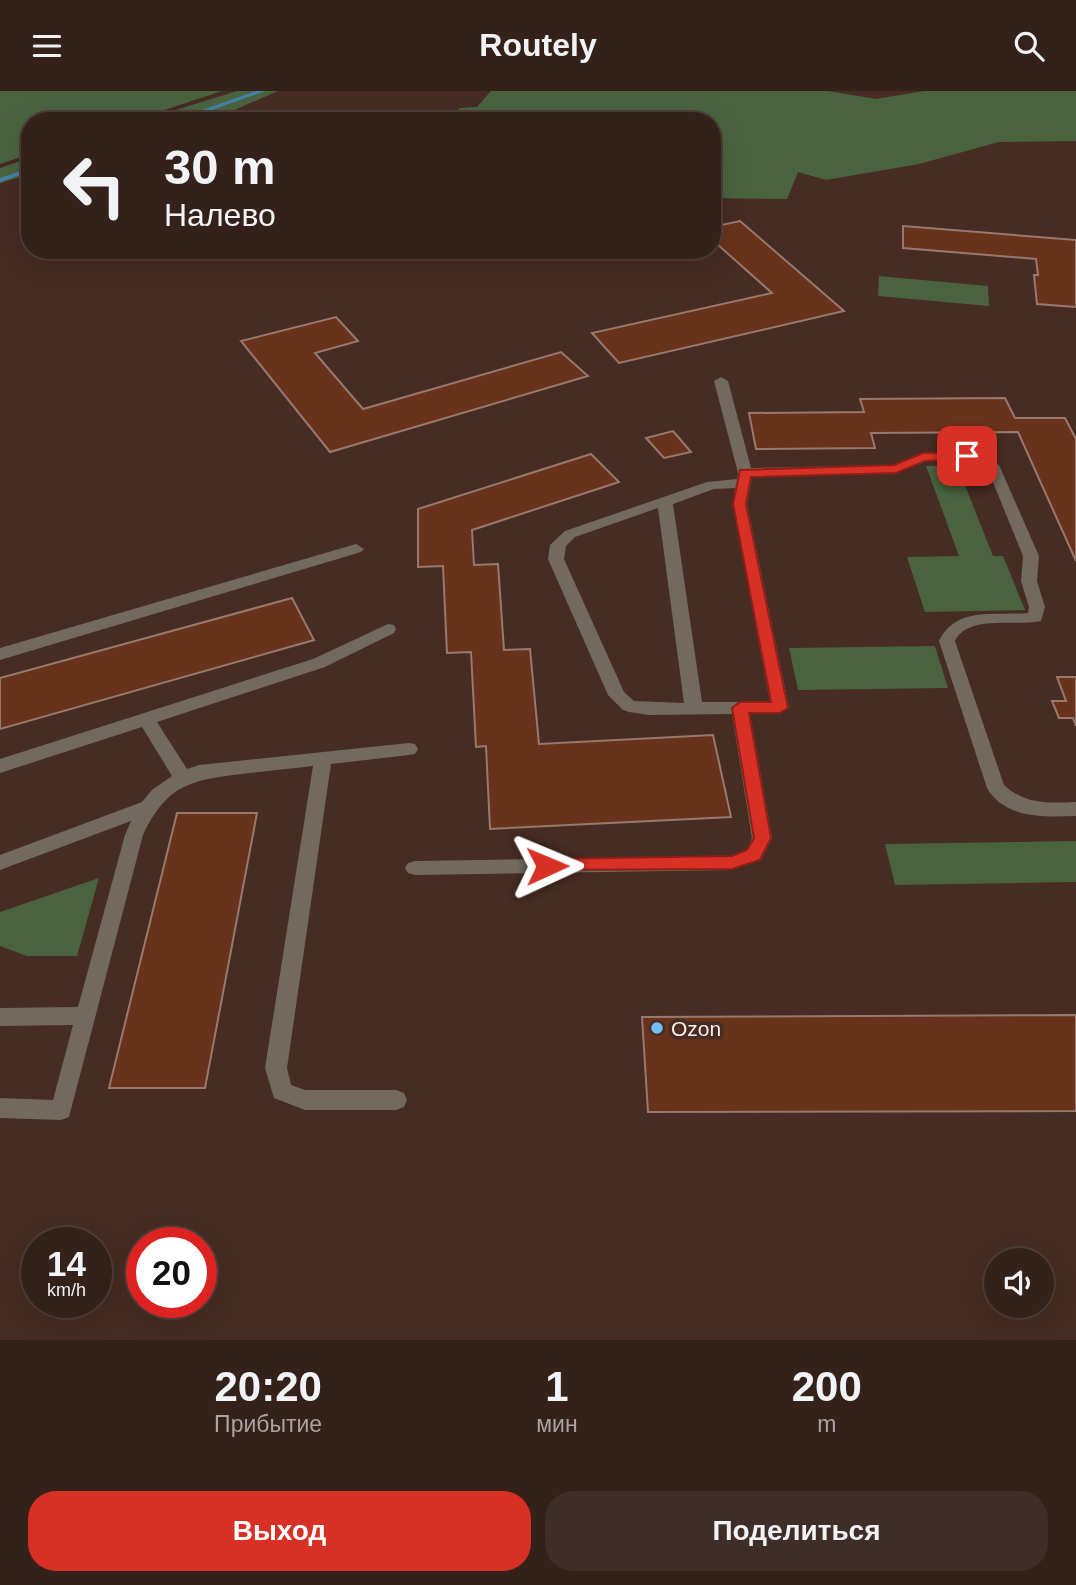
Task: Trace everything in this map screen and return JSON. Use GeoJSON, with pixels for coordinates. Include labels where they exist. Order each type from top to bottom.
{"type":"FeatureCollection","features":[{"type":"Feature","properties":{"kind":"lane"},"geometry":{"type":"LineString","coordinates":[[721,381],[744,478],[740,504],[780,708],[649,709],[629,706],[617,695],[556,559],[558,545],[570,534],[712,485],[744,478],[896,469],[923,457],[967,456],[981,459],[994,468],[1031,556],[1029,581],[1037,607],[1035,617],[1018,621],[966,622],[953,628],[947,641],[996,788],[1009,802],[1033,810],[1076,809]]}},
{"type":"Feature","properties":{"kind":"lane"},"geometry":{"type":"LineString","coordinates":[[665,502],[694,709]]}},
{"type":"Feature","properties":{"kind":"lane"},"geometry":{"type":"LineString","coordinates":[[0,654],[356,549]]}},
{"type":"Feature","properties":{"kind":"lane"},"geometry":{"type":"LineString","coordinates":[[0,766],[318,663],[388,629]]}},
{"type":"Feature","properties":{"kind":"lane"},"geometry":{"type":"LineString","coordinates":[[415,868],[732,863],[754,855],[762,838],[740,708]]}},
{"type":"Feature","properties":{"kind":"lane"},"geometry":{"type":"LineString","coordinates":[[146,719],[182,777]]}},
{"type":"Feature","properties":{"kind":"lane"},"geometry":{"type":"LineString","coordinates":[[0,1108],[61,1110],[134,835],[146,808],[162,789],[182,777],[199,772],[409,749]]}},
{"type":"Feature","properties":{"kind":"lane"},"geometry":{"type":"LineString","coordinates":[[323,759],[276,1068],[282,1091],[305,1100],[396,1100]]}},
{"type":"Feature","properties":{"kind":"lane"},"geometry":{"type":"LineString","coordinates":[[0,863],[146,808]]}},
{"type":"Feature","properties":{"kind":"lane"},"geometry":{"type":"LineString","coordinates":[[0,1017],[86,1016]]}},
{"type":"Feature","properties":{"kind":"green space"},"geometry":{"type":"Polygon","coordinates":[[[0,91],[222,91],[158,112],[21,112],[21,157],[0,164],[0,91]]]}},
{"type":"Feature","properties":{"kind":"green space"},"geometry":{"type":"Polygon","coordinates":[[[237,91],[278,91],[230,112],[169,112],[237,91]]]}},
{"type":"Feature","properties":{"kind":"green space"},"geometry":{"type":"Polygon","coordinates":[[[491,91],[828,91],[876,99],[924,91],[1076,91],[1076,141],[999,142],[919,164],[826,180],[798,172],[787,199],[721,198],[721,112],[452,112],[461,108],[477,107],[491,91]]]}},
{"type":"Feature","properties":{"kind":"green space"},"geometry":{"type":"Polygon","coordinates":[[[21,161],[21,177],[0,183],[0,168],[21,161]]]}},
{"type":"Feature","properties":{"kind":"green space"},"geometry":{"type":"Polygon","coordinates":[[[879,276],[988,286],[989,306],[878,296],[879,276]]]}},
{"type":"Feature","properties":{"kind":"green space"},"geometry":{"type":"Polygon","coordinates":[[[957,465],[993,556],[1003,556],[1025,610],[925,612],[907,557],[959,556],[926,466],[957,465]]]}},
{"type":"Feature","properties":{"kind":"green space"},"geometry":{"type":"Polygon","coordinates":[[[935,646],[948,688],[798,690],[789,648],[935,646]]]}},
{"type":"Feature","properties":{"kind":"green space"},"geometry":{"type":"Polygon","coordinates":[[[1076,841],[1076,882],[895,885],[885,844],[1076,841]]]}},
{"type":"Feature","properties":{"kind":"green space"},"geometry":{"type":"Polygon","coordinates":[[[99,878],[77,956],[27,956],[0,946],[0,912],[99,878]]]}},
{"type":"Feature","properties":{"kind":"building"},"geometry":{"type":"Polygon","coordinates":[[[740,221],[844,311],[619,363],[592,333],[772,293],[721,248],[721,225],[740,221]]]}},
{"type":"Feature","properties":{"kind":"building"},"geometry":{"type":"Polygon","coordinates":[[[903,226],[1076,240],[1076,307],[1037,304],[1034,275],[1038,275],[1036,259],[903,248],[903,226]]]}},
{"type":"Feature","properties":{"kind":"building"},"geometry":{"type":"Polygon","coordinates":[[[336,317],[358,341],[315,353],[363,409],[561,352],[588,376],[330,452],[241,341],[336,317]]]}},
{"type":"Feature","properties":{"kind":"building"},"geometry":{"type":"Polygon","coordinates":[[[1005,398],[1015,418],[1065,418],[1076,439],[1076,561],[1018,432],[871,433],[875,448],[756,449],[749,413],[864,412],[860,399],[1005,398]]]}},
{"type":"Feature","properties":{"kind":"building"},"geometry":{"type":"Polygon","coordinates":[[[673,431],[691,452],[664,458],[646,438],[673,431]]]}},
{"type":"Feature","properties":{"kind":"building"},"geometry":{"type":"Polygon","coordinates":[[[591,454],[619,482],[472,530],[474,565],[498,564],[504,650],[530,649],[539,744],[713,735],[731,817],[490,829],[486,746],[476,747],[471,652],[447,653],[443,566],[418,567],[418,509],[591,454]]]}},
{"type":"Feature","properties":{"kind":"building"},"geometry":{"type":"Polygon","coordinates":[[[292,598],[314,640],[0,729],[0,678],[292,598]]]}},
{"type":"Feature","properties":{"kind":"building"},"geometry":{"type":"Polygon","coordinates":[[[1057,677],[1076,677],[1076,726],[1073,718],[1059,718],[1052,701],[1066,701],[1057,677]]]}},
{"type":"Feature","properties":{"kind":"building"},"geometry":{"type":"Polygon","coordinates":[[[177,813],[257,813],[205,1088],[109,1088],[177,813]]]}},
{"type":"Feature","properties":{"kind":"building"},"geometry":{"type":"Polygon","coordinates":[[[1076,1015],[1076,1111],[648,1112],[642,1017],[1076,1015]]]}},
{"type":"Feature","properties":{"kind":"waterway"},"geometry":{"type":"LineString","coordinates":[[200,112],[262,91]]}},
{"type":"Feature","properties":{"kind":"waterway"},"geometry":{"type":"LineString","coordinates":[[0,180],[21,173]]}},
{"type":"Feature","properties":{"kind":"place","name":"Ozon"},"geometry":{"type":"Point","coordinates":[657,1028]}},
{"type":"Feature","properties":{"kind":"route"},"geometry":{"type":"LineString","coordinates":[[547,866],[732,863],[754,855],[762,838],[740,708],[780,708],[740,504],[745,473],[896,469],[923,457],[967,456]]}}]}
